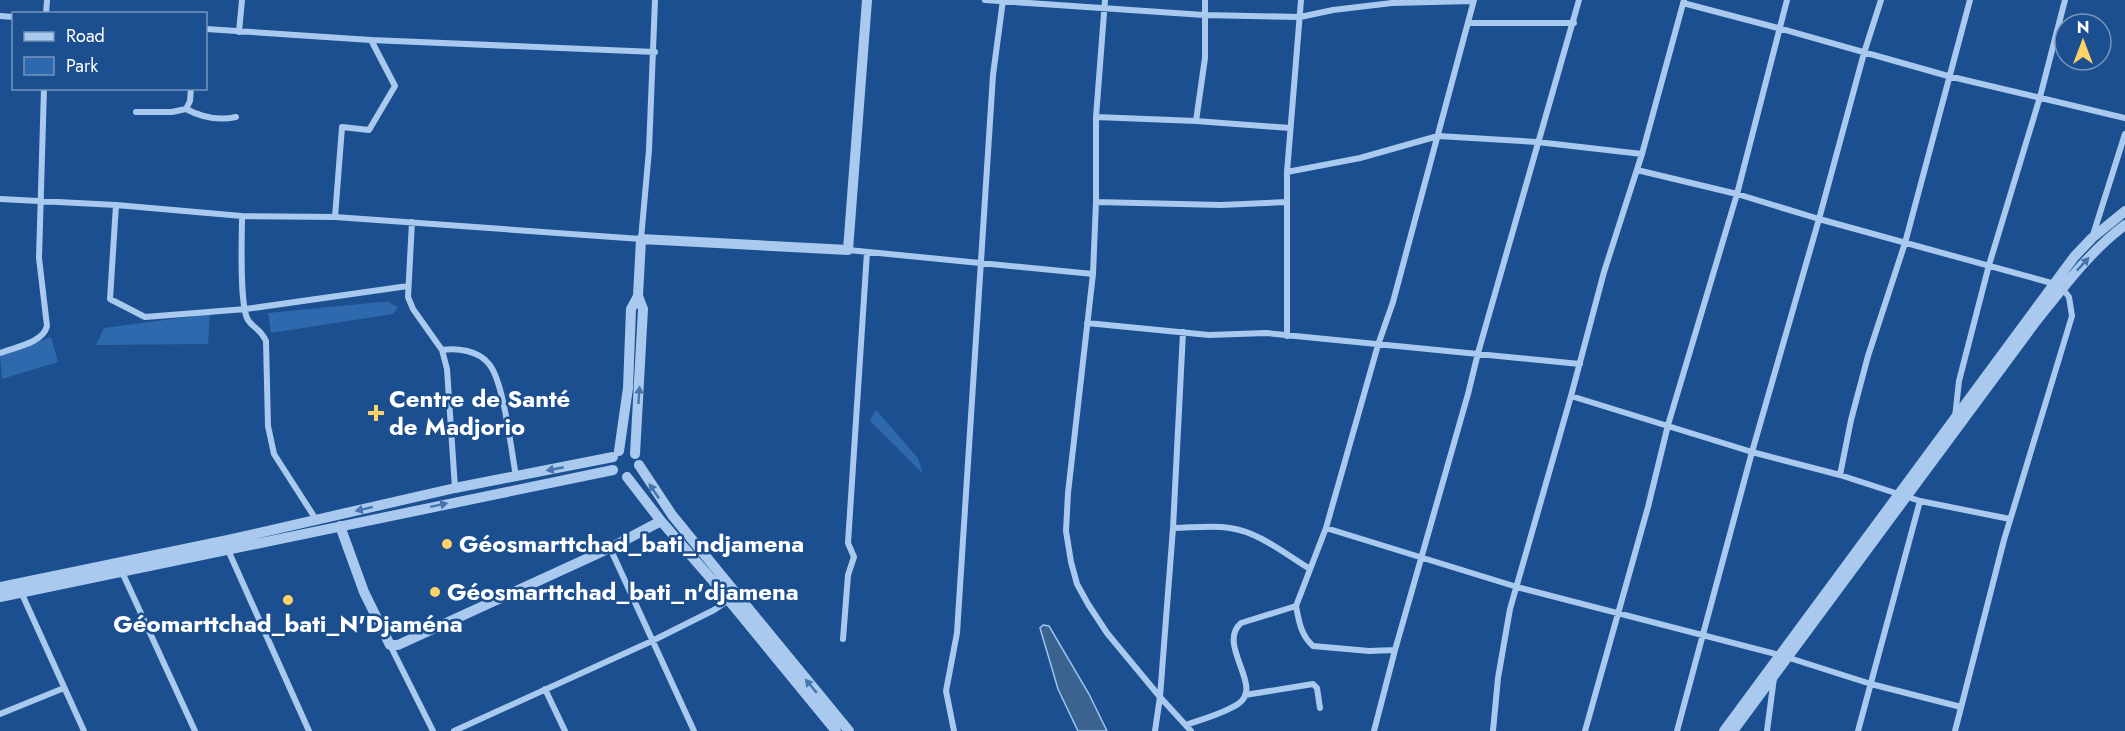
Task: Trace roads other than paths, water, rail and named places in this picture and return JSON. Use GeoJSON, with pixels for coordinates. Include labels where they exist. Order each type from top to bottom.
{"type":"FeatureCollection","features":[{"type":"Feature","properties":{"kind":"street"},"geometry":{"type":"LineString","coordinates":[[239,32],[242,0]]}},
{"type":"Feature","properties":{"kind":"street"},"geometry":{"type":"LineString","coordinates":[[655,0],[654,52],[638,296],[643,309],[635,454],[639,465],[666,508],[836,731]]}},
{"type":"Feature","properties":{"kind":"street"},"geometry":{"type":"LineString","coordinates":[[848,250],[867,0]]}},
{"type":"Feature","properties":{"kind":"street"},"geometry":{"type":"LineString","coordinates":[[985,0],[1204,15],[1300,16],[1392,3],[1474,1],[1393,302],[1378,345],[1326,528],[1296,606],[1301,631],[1313,646],[1369,651],[1395,650]]}},
{"type":"Feature","properties":{"kind":"street"},"geometry":{"type":"LineString","coordinates":[[954,731],[946,691],[958,624],[993,75],[1003,0]]}},
{"type":"Feature","properties":{"kind":"street"},"geometry":{"type":"LineString","coordinates":[[1105,0],[1096,117],[1093,274],[1068,493],[1066,531],[1077,584],[1107,633],[1189,728],[1239,704],[1245,694],[1246,684],[1233,638],[1236,627],[1241,623],[1296,606]]}},
{"type":"Feature","properties":{"kind":"street"},"geometry":{"type":"LineString","coordinates":[[1196,121],[1204,58],[1205,0]]}},
{"type":"Feature","properties":{"kind":"street"},"geometry":{"type":"LineString","coordinates":[[1287,336],[1287,172],[1301,0]]}},
{"type":"Feature","properties":{"kind":"street"},"geometry":{"type":"LineString","coordinates":[[1374,731],[1537,142],[1579,0]]}},
{"type":"Feature","properties":{"kind":"street"},"geometry":{"type":"LineString","coordinates":[[1585,731],[1648,507],[1668,425],[1737,194],[1787,0]]}},
{"type":"Feature","properties":{"kind":"street"},"geometry":{"type":"LineString","coordinates":[[1677,731],[1752,452],[1864,53],[1881,0]]}},
{"type":"Feature","properties":{"kind":"street"},"geometry":{"type":"LineString","coordinates":[[1840,475],[1851,420],[1868,356],[1905,243],[1970,0]]}},
{"type":"Feature","properties":{"kind":"street"},"geometry":{"type":"LineString","coordinates":[[1955,417],[1959,381],[1989,265],[2040,97],[2065,0]]}},
{"type":"Feature","properties":{"kind":"street"},"geometry":{"type":"LineString","coordinates":[[1493,731],[1505,632],[1604,272],[1642,154],[1683,2],[1948,76],[2125,118]]}},
{"type":"Feature","properties":{"kind":"street"},"geometry":{"type":"LineString","coordinates":[[1469,23],[1574,23]]}},
{"type":"Feature","properties":{"kind":"street"},"geometry":{"type":"LineString","coordinates":[[207,29],[371,40],[654,52]]}},
{"type":"Feature","properties":{"kind":"street"},"geometry":{"type":"LineString","coordinates":[[335,217],[342,127],[369,130],[395,86],[371,40]]}},
{"type":"Feature","properties":{"kind":"street"},"geometry":{"type":"LineString","coordinates":[[0,353],[38,339],[46,332],[47,317],[42,296],[39,258],[44,90]]}},
{"type":"Feature","properties":{"kind":"street"},"geometry":{"type":"LineString","coordinates":[[186,110],[191,90]]}},
{"type":"Feature","properties":{"kind":"street"},"geometry":{"type":"LineString","coordinates":[[136,112],[186,110],[216,119],[236,117]]}},
{"type":"Feature","properties":{"kind":"street"},"geometry":{"type":"LineString","coordinates":[[1096,117],[1290,128]]}},
{"type":"Feature","properties":{"kind":"street"},"geometry":{"type":"LineString","coordinates":[[2092,238],[2125,134]]}},
{"type":"Feature","properties":{"kind":"street"},"geometry":{"type":"LineString","coordinates":[[1287,172],[1360,158],[1437,136],[1537,142],[1642,154]]}},
{"type":"Feature","properties":{"kind":"street"},"geometry":{"type":"LineString","coordinates":[[1637,170],[1737,194],[1819,219],[1989,265],[2059,286],[2069,297],[2072,316],[2010,519],[1954,731]]}},
{"type":"Feature","properties":{"kind":"street"},"geometry":{"type":"LineString","coordinates":[[0,199],[116,205],[242,216],[335,217],[641,239],[848,250],[1093,274]]}},
{"type":"Feature","properties":{"kind":"street"},"geometry":{"type":"LineString","coordinates":[[1096,202],[1221,205],[1286,202]]}},
{"type":"Feature","properties":{"kind":"street"},"geometry":{"type":"LineString","coordinates":[[116,205],[110,299],[146,317],[246,309],[408,286]]}},
{"type":"Feature","properties":{"kind":"street"},"geometry":{"type":"LineString","coordinates":[[1724,731],[1784,657],[2059,286],[2074,258],[2092,238],[2125,211]]}},
{"type":"Feature","properties":{"kind":"street"},"geometry":{"type":"LineString","coordinates":[[242,216],[242,288],[247,319],[262,331],[266,341],[268,426],[274,454],[317,521]]}},
{"type":"Feature","properties":{"kind":"street"},"geometry":{"type":"LineString","coordinates":[[412,222],[408,297],[413,309],[442,350],[447,369],[455,488]]}},
{"type":"Feature","properties":{"kind":"street"},"geometry":{"type":"LineString","coordinates":[[1904,495],[1955,417],[2059,286],[2125,225]]}},
{"type":"Feature","properties":{"kind":"street"},"geometry":{"type":"LineString","coordinates":[[843,639],[848,575],[854,557],[848,543],[867,252]]}},
{"type":"Feature","properties":{"kind":"street"},"geometry":{"type":"LineString","coordinates":[[613,470],[628,388],[631,309],[638,296]]}},
{"type":"Feature","properties":{"kind":"street"},"geometry":{"type":"LineString","coordinates":[[1087,323],[1209,335],[1266,333],[1580,364]]}},
{"type":"Feature","properties":{"kind":"street"},"geometry":{"type":"LineString","coordinates":[[1155,731],[1160,697],[1173,528],[1183,332]]}},
{"type":"Feature","properties":{"kind":"street"},"geometry":{"type":"LineString","coordinates":[[442,350],[456,348],[472,352],[488,362],[498,379],[516,476]]}},
{"type":"Feature","properties":{"kind":"street"},"geometry":{"type":"LineString","coordinates":[[1571,396],[1752,452],[1840,475],[1920,501],[2010,519]]}},
{"type":"Feature","properties":{"kind":"street"},"geometry":{"type":"LineString","coordinates":[[0,597],[20,588],[455,488],[627,450],[635,454]]}},
{"type":"Feature","properties":{"kind":"street"},"geometry":{"type":"LineString","coordinates":[[613,470],[619,476],[627,477],[635,473],[639,465]]}},
{"type":"Feature","properties":{"kind":"street"},"geometry":{"type":"LineString","coordinates":[[0,587],[20,588],[122,571],[613,470]]}},
{"type":"Feature","properties":{"kind":"street"},"geometry":{"type":"LineString","coordinates":[[627,477],[662,521],[756,620],[849,731]]}},
{"type":"Feature","properties":{"kind":"street"},"geometry":{"type":"LineString","coordinates":[[1858,731],[1920,501]]}},
{"type":"Feature","properties":{"kind":"street"},"geometry":{"type":"LineString","coordinates":[[390,645],[404,643],[610,548],[662,521]]}},
{"type":"Feature","properties":{"kind":"street"},"geometry":{"type":"LineString","coordinates":[[340,526],[364,592],[433,731]]}},
{"type":"Feature","properties":{"kind":"street"},"geometry":{"type":"LineString","coordinates":[[1173,528],[1228,527],[1243,531],[1258,537],[1310,569]]}},
{"type":"Feature","properties":{"kind":"street"},"geometry":{"type":"LineString","coordinates":[[1326,528],[1517,587],[1784,657],[1870,684],[1961,707]]}},
{"type":"Feature","properties":{"kind":"street"},"geometry":{"type":"LineString","coordinates":[[610,548],[694,731]]}},
{"type":"Feature","properties":{"kind":"street"},"geometry":{"type":"LineString","coordinates":[[228,550],[309,731]]}},
{"type":"Feature","properties":{"kind":"street"},"geometry":{"type":"LineString","coordinates":[[122,571],[195,731]]}},
{"type":"Feature","properties":{"kind":"street"},"geometry":{"type":"LineString","coordinates":[[20,588],[84,731]]}},
{"type":"Feature","properties":{"kind":"street"},"geometry":{"type":"LineString","coordinates":[[454,731],[652,641],[733,598]]}},
{"type":"Feature","properties":{"kind":"street"},"geometry":{"type":"LineString","coordinates":[[1733,731],[1775,676],[1784,657]]}},
{"type":"Feature","properties":{"kind":"street"},"geometry":{"type":"LineString","coordinates":[[1767,731],[1775,676]]}},
{"type":"Feature","properties":{"kind":"street"},"geometry":{"type":"LineString","coordinates":[[1245,694],[1313,684],[1317,688],[1320,708]]}},
{"type":"Feature","properties":{"kind":"street"},"geometry":{"type":"LineString","coordinates":[[0,714],[64,688]]}},
{"type":"Feature","properties":{"kind":"street"},"geometry":{"type":"LineString","coordinates":[[545,689],[565,731]]}},
{"type":"Feature","properties":{"kind":"place","name":"Centre de Santé de Madjorio"},"geometry":{"type":"Point","coordinates":[376,413]}},
{"type":"Feature","properties":{"kind":"place","name":"Géosmarttchad_bati_ndjamena"},"geometry":{"type":"Point","coordinates":[447,544]}},
{"type":"Feature","properties":{"kind":"place","name":"Géosmarttchad_bati_n'djamena"},"geometry":{"type":"Point","coordinates":[435,592]}},
{"type":"Feature","properties":{"kind":"place","name":"Géomarttchad_bati_N'Djaména"},"geometry":{"type":"Point","coordinates":[288,600]}}]}
